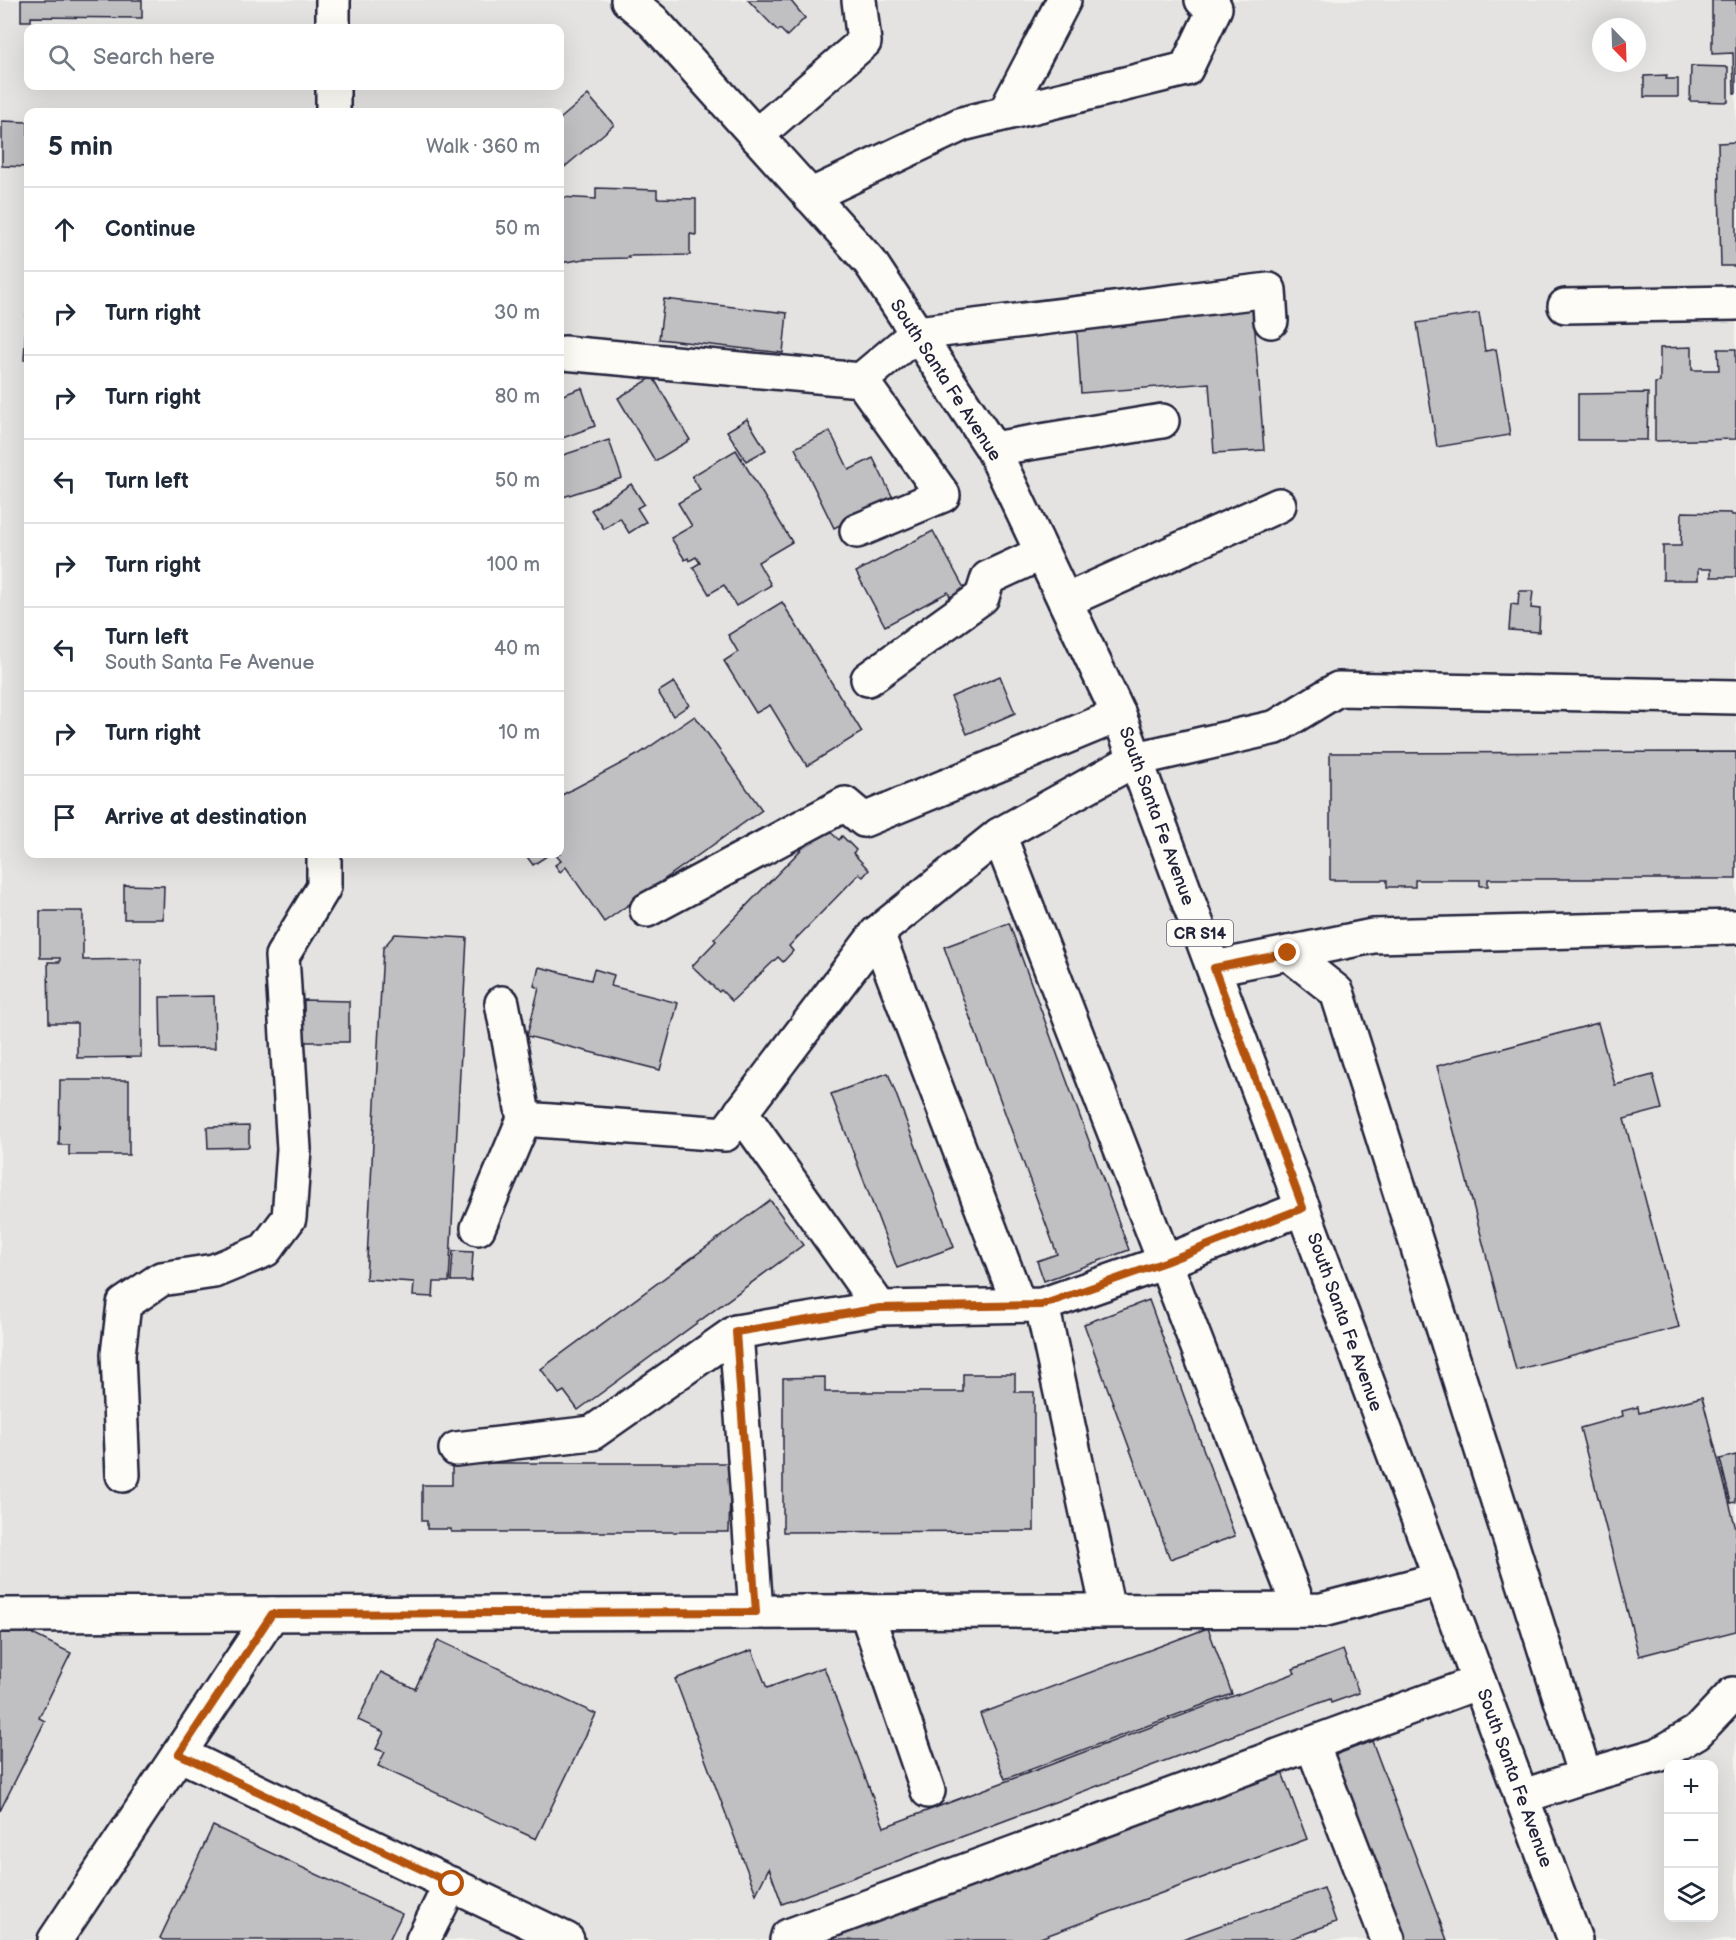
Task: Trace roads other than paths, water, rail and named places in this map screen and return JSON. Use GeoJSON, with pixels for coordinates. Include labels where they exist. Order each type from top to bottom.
{"type":"FeatureCollection","features":[{"type":"Feature","properties":{"kind":"main road"},"geometry":{"type":"LineString","coordinates":[[333,0],[333,24]]}},
{"type":"Feature","properties":{"kind":"main road","name":"South Santa Fe Avenue"},"geometry":{"type":"LineString","coordinates":[[628,0],[653,11],[756,136],[870,262],[993,449],[1119,715],[1575,1940]]}},
{"type":"Feature","properties":{"kind":"main road"},"geometry":{"type":"LineString","coordinates":[[756,136],[864,42],[859,0]]}},
{"type":"Feature","properties":{"kind":"main road"},"geometry":{"type":"LineString","coordinates":[[1005,113],[1064,0]]}},
{"type":"Feature","properties":{"kind":"main road"},"geometry":{"type":"LineString","coordinates":[[810,196],[962,124],[1186,69],[1215,8],[1202,0]]}},
{"type":"Feature","properties":{"kind":"main road"},"geometry":{"type":"LineString","coordinates":[[333,90],[333,108]]}},
{"type":"Feature","properties":{"kind":"main road"},"geometry":{"type":"LineString","coordinates":[[564,352],[861,380],[917,333],[1269,290],[1271,321]]}},
{"type":"Feature","properties":{"kind":"main road"},"geometry":{"type":"LineString","coordinates":[[1565,306],[1736,303]]}},
{"type":"Feature","properties":{"kind":"main road"},"geometry":{"type":"LineString","coordinates":[[856,531],[943,495],[861,380]]}},
{"type":"Feature","properties":{"kind":"main road"},"geometry":{"type":"LineString","coordinates":[[993,449],[1162,422]]}},
{"type":"Feature","properties":{"kind":"main road"},"geometry":{"type":"LineString","coordinates":[[1065,602],[1279,504]]}},
{"type":"Feature","properties":{"kind":"main road"},"geometry":{"type":"LineString","coordinates":[[868,679],[982,597],[988,578],[1042,553]]}},
{"type":"Feature","properties":{"kind":"main road"},"geometry":{"type":"LineString","coordinates":[[524,1119],[725,1134],[877,933],[999,835],[1136,759],[1276,727],[1338,689],[1736,697]]}},
{"type":"Feature","properties":{"kind":"main road"},"geometry":{"type":"LineString","coordinates":[[647,910],[845,804],[864,820],[1119,715]]}},
{"type":"Feature","properties":{"kind":"main road"},"geometry":{"type":"LineString","coordinates":[[999,835],[1300,1610]]}},
{"type":"Feature","properties":{"kind":"main road"},"geometry":{"type":"LineString","coordinates":[[123,1475],[118,1354],[124,1304],[162,1279],[214,1271],[265,1250],[289,1218],[294,1149],[282,956],[324,887],[324,858]]}},
{"type":"Feature","properties":{"kind":"main road"},"geometry":{"type":"LineString","coordinates":[[1214,968],[1373,936],[1736,927]]}},
{"type":"Feature","properties":{"kind":"main road"},"geometry":{"type":"LineString","coordinates":[[877,933],[1030,1305],[1108,1610]]}},
{"type":"Feature","properties":{"kind":"main road"},"geometry":{"type":"LineString","coordinates":[[1288,953],[1336,992],[1586,1776]]}},
{"type":"Feature","properties":{"kind":"main road"},"geometry":{"type":"LineString","coordinates":[[478,1228],[524,1119],[502,1003]]}},
{"type":"Feature","properties":{"kind":"main road"},"geometry":{"type":"LineString","coordinates":[[741,1112],[880,1308]]}},
{"type":"Feature","properties":{"kind":"main road"},"geometry":{"type":"LineString","coordinates":[[456,1449],[592,1433],[736,1332],[880,1308],[1030,1305],[1165,1262],[1303,1208]]}},
{"type":"Feature","properties":{"kind":"main road"},"geometry":{"type":"LineString","coordinates":[[736,1332],[756,1612]]}},
{"type":"Feature","properties":{"kind":"main road"},"geometry":{"type":"LineString","coordinates":[[0,1615],[1322,1610],[1441,1579]]}},
{"type":"Feature","properties":{"kind":"main road"},"geometry":{"type":"LineString","coordinates":[[866,1611],[928,1791]]}},
{"type":"Feature","properties":{"kind":"main road"},"geometry":{"type":"LineString","coordinates":[[55,1940],[272,1614]]}},
{"type":"Feature","properties":{"kind":"main road"},"geometry":{"type":"LineString","coordinates":[[787,1940],[788,1936],[1479,1682]]}},
{"type":"Feature","properties":{"kind":"main road"},"geometry":{"type":"LineString","coordinates":[[1521,1797],[1658,1755],[1697,1732],[1732,1694]]}},
{"type":"Feature","properties":{"kind":"main road"},"geometry":{"type":"LineString","coordinates":[[1312,1744],[1388,1940]]}},
{"type":"Feature","properties":{"kind":"main road"},"geometry":{"type":"LineString","coordinates":[[179,1754],[567,1940]]}},
{"type":"Feature","properties":{"kind":"main road"},"geometry":{"type":"LineString","coordinates":[[423,1940],[452,1884]]}}]}
